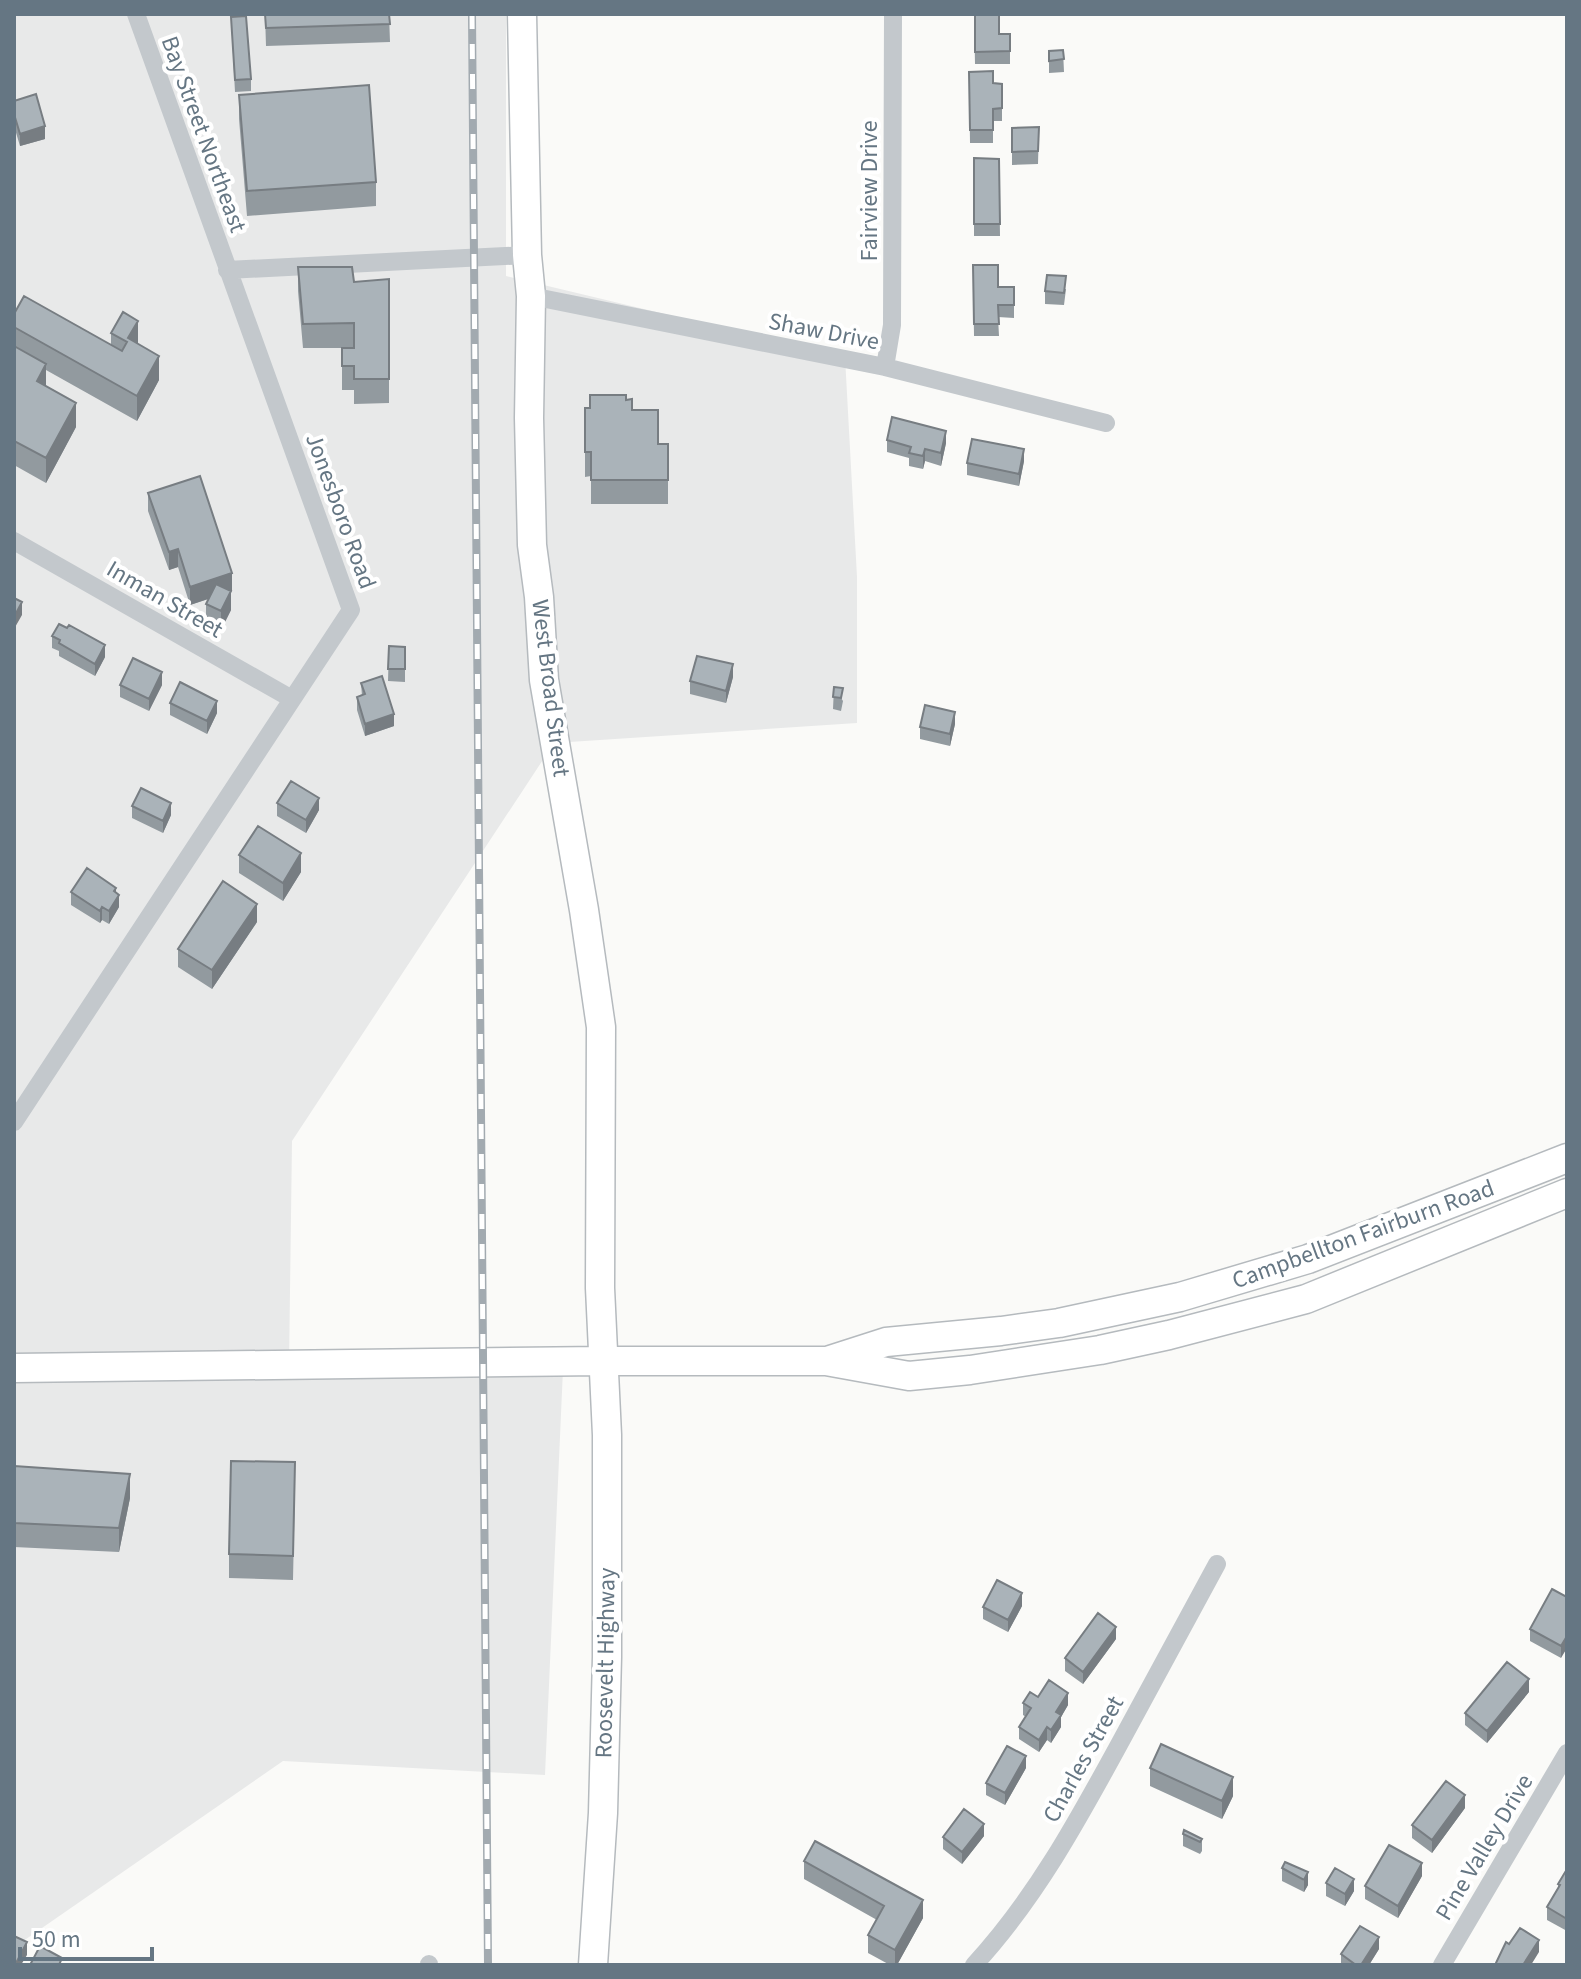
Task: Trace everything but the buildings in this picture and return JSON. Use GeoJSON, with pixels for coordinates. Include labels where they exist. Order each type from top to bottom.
{"type":"FeatureCollection","features":[{"type":"Feature","properties":{"kind":"main road","name":"West Broad Street"},"geometry":{"type":"LineString","coordinates":[[522,14],[527,255],[531,296],[529,418],[532,545],[544,680],[601,1027],[602,1361]]}},
{"type":"Feature","properties":{"kind":"main road","name":"Campbellton Fairburn Road"},"geometry":{"type":"LineString","coordinates":[[826,1361],[886,1342],[1059,1323],[1219,1286],[1320,1254],[1567,1158]]}},
{"type":"Feature","properties":{"kind":"main road","name":"Campbellton Fairburn Road"},"geometry":{"type":"LineString","coordinates":[[14,1368],[826,1361],[909,1376],[1031,1361],[1169,1335],[1306,1299],[1567,1193]]}},
{"type":"Feature","properties":{"kind":"main road","name":"Roosevelt Highway"},"geometry":{"type":"LineString","coordinates":[[593,1965],[603,1813],[607,1657],[607,1435],[602,1361]]}},
{"type":"Feature","properties":{"kind":"street","name":"Bay Street Northeast"},"geometry":{"type":"LineString","coordinates":[[136,14],[227,270]]}},
{"type":"Feature","properties":{"kind":"street","name":"Fairview Drive"},"geometry":{"type":"LineString","coordinates":[[885,367],[892,325],[893,14]]}},
{"type":"Feature","properties":{"kind":"street"},"geometry":{"type":"LineString","coordinates":[[227,270],[527,255]]}},
{"type":"Feature","properties":{"kind":"street","name":"Jonesboro Road"},"geometry":{"type":"LineString","coordinates":[[14,1122],[351,610],[227,270]]}},
{"type":"Feature","properties":{"kind":"street","name":"Shaw Drive"},"geometry":{"type":"LineString","coordinates":[[531,296],[885,367],[1106,423]]}},
{"type":"Feature","properties":{"kind":"street","name":"Inman Street"},"geometry":{"type":"LineString","coordinates":[[14,541],[292,699]]}},
{"type":"Feature","properties":{"kind":"street","name":"Charles Street"},"geometry":{"type":"LineString","coordinates":[[974,1965],[1000,1937],[1034,1890],[1079,1818],[1217,1564]]}},
{"type":"Feature","properties":{"kind":"street","name":"Pine Valley Drive"},"geometry":{"type":"LineString","coordinates":[[1442,1965],[1567,1753]]}},
{"type":"Feature","properties":{"kind":"shaded area"},"geometry":{"type":"Polygon","coordinates":[[[14,14],[506,14],[506,276],[845,357],[857,577],[857,723],[554,743],[292,1141],[289,1366],[563,1369],[545,1775],[283,1761],[16,1946],[14,1945],[14,14]]]}},
{"type":"Feature","properties":{"kind":"railway"},"geometry":{"type":"LineString","coordinates":[[472,14],[488,1965]]}}]}
